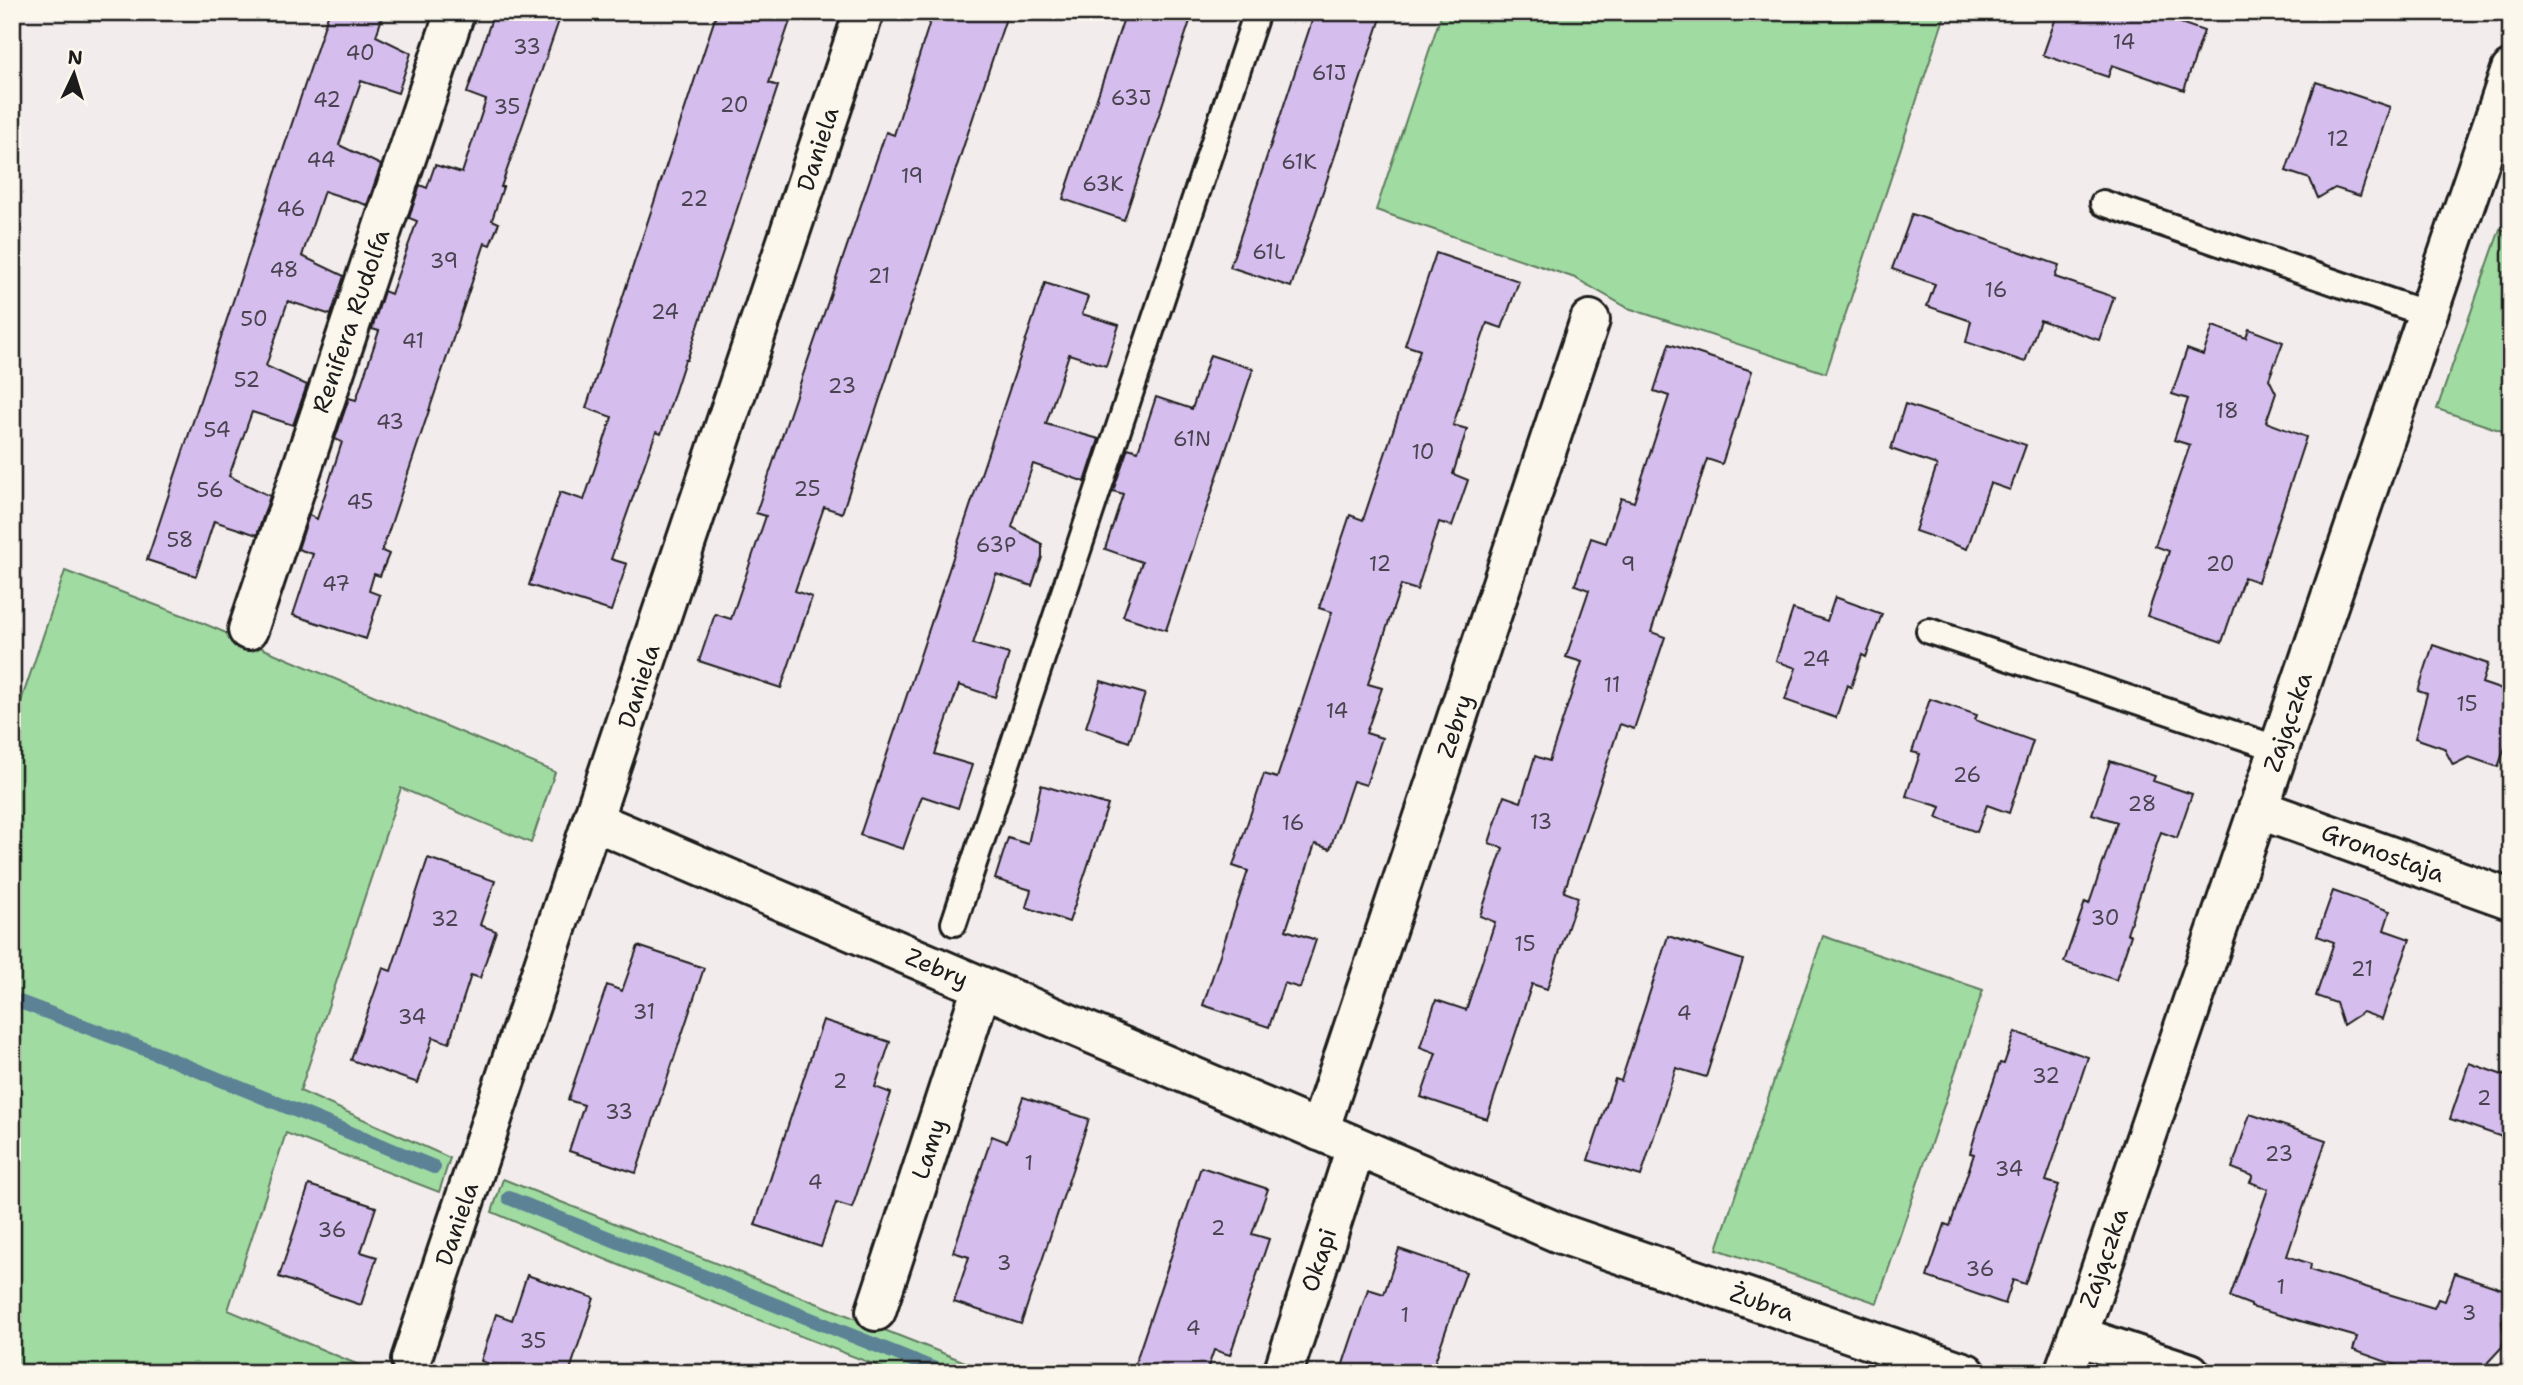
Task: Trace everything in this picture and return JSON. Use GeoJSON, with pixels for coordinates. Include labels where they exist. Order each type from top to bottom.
{"type":"FeatureCollection","features":[{"type":"Feature","properties":{"kind":"street","name":"Renifera Rudolfa"},"geometry":{"type":"LineString","coordinates":[[248,630],[455,12]]}},
{"type":"Feature","properties":{"kind":"street","name":"Daniela"},"geometry":{"type":"LineString","coordinates":[[411,1360],[864,12]]}},
{"type":"Feature","properties":{"kind":"street","name":"Zajączka"},"geometry":{"type":"LineString","coordinates":[[2064,1373],[2397,410],[2511,70]]}},
{"type":"Feature","properties":{"kind":"street","name":"Zebry"},"geometry":{"type":"LineString","coordinates":[[1319,1131],[1590,320]]}},
{"type":"Feature","properties":{"kind":"street","name":"Gronostaja"},"geometry":{"type":"LineString","coordinates":[[2258,809],[2507,898]]}},
{"type":"Feature","properties":{"kind":"street","name":"Zebry"},"geometry":{"type":"LineString","coordinates":[[594,821],[1559,1233]]}},
{"type":"Feature","properties":{"kind":"street","name":"Lamy"},"geometry":{"type":"LineString","coordinates":[[876,1311],[982,987]]}},
{"type":"Feature","properties":{"kind":"street","name":"Okapi"},"geometry":{"type":"LineString","coordinates":[[1283,1373],[1356,1147]]}},
{"type":"Feature","properties":{"kind":"street","name":"Żubra"},"geometry":{"type":"LineString","coordinates":[[1559,1233],[1966,1373]]}},
{"type":"Feature","properties":{"kind":"street"},"geometry":{"type":"LineString","coordinates":[[2078,1336],[2190,1373]]}},
{"type":"Feature","properties":{"kind":"lane"},"geometry":{"type":"LineString","coordinates":[[954,923],[1257,12]]}},
{"type":"Feature","properties":{"kind":"lane"},"geometry":{"type":"LineString","coordinates":[[2103,203],[2427,314]]}},
{"type":"Feature","properties":{"kind":"lane"},"geometry":{"type":"LineString","coordinates":[[1928,631],[2278,749]]}},
{"type":"Feature","properties":{"kind":"green space"},"geometry":{"type":"Polygon","coordinates":[[[1442,12],[1946,12],[1826,373],[1628,308],[1575,278],[1376,210],[1442,12]]]}},
{"type":"Feature","properties":{"kind":"green space"},"geometry":{"type":"Polygon","coordinates":[[[2500,229],[2511,232],[2511,434],[2437,409],[2500,229]]]}},
{"type":"Feature","properties":{"kind":"green space"},"geometry":{"type":"Polygon","coordinates":[[[65,571],[193,619],[555,772],[531,843],[401,788],[300,1091],[450,1158],[439,1192],[286,1133],[228,1310],[378,1373],[12,1373],[12,728],[65,571]]]}},
{"type":"Feature","properties":{"kind":"green space"},"geometry":{"type":"Polygon","coordinates":[[[1823,936],[1983,990],[1877,1303],[1717,1249],[1823,936]]]}},
{"type":"Feature","properties":{"kind":"green space"},"geometry":{"type":"Polygon","coordinates":[[[503,1179],[993,1373],[896,1373],[643,1275],[492,1212],[503,1179]]]}},
{"type":"Feature","properties":{"kind":"building"},"geometry":{"type":"Polygon","coordinates":[[[329,12],[384,12],[376,36],[411,53],[398,93],[361,81],[339,145],[381,165],[367,205],[324,191],[302,256],[344,276],[331,315],[288,301],[266,366],[307,385],[293,425],[252,412],[229,476],[270,496],[257,535],[214,521],[196,576],[147,560],[329,12]]]}},
{"type":"Feature","properties":{"kind":"building"},"geometry":{"type":"Polygon","coordinates":[[[494,12],[562,12],[501,187],[492,220],[499,223],[490,245],[485,243],[382,551],[389,554],[380,576],[374,574],[369,591],[380,595],[366,639],[293,615],[313,554],[298,549],[309,515],[317,519],[342,442],[335,439],[349,398],[356,400],[379,331],[372,329],[384,291],[391,294],[417,221],[409,218],[420,185],[427,188],[435,165],[462,173],[486,100],[467,93],[494,12]]]}},
{"type":"Feature","properties":{"kind":"building"},"geometry":{"type":"Polygon","coordinates":[[[717,12],[793,12],[769,83],[778,86],[687,360],[661,434],[656,432],[611,559],[627,564],[611,611],[529,585],[560,492],[584,500],[612,417],[586,408],[717,12]]]}},
{"type":"Feature","properties":{"kind":"building"},"geometry":{"type":"Polygon","coordinates":[[[933,12],[1008,12],[842,513],[824,507],[795,591],[812,597],[781,688],[699,661],[715,614],[731,619],[766,516],[756,513],[886,132],[894,135],[933,12]]]}},
{"type":"Feature","properties":{"kind":"building"},"geometry":{"type":"Polygon","coordinates":[[[1126,12],[1193,12],[1124,220],[1063,199],[1126,12]]]}},
{"type":"Feature","properties":{"kind":"building"},"geometry":{"type":"Polygon","coordinates":[[[1315,12],[1383,12],[1291,287],[1230,267],[1315,12]]]}},
{"type":"Feature","properties":{"kind":"building"},"geometry":{"type":"Polygon","coordinates":[[[2058,12],[2149,12],[2204,31],[2184,90],[2112,65],[2108,77],[2043,55],[2058,12]]]}},
{"type":"Feature","properties":{"kind":"building"},"geometry":{"type":"Polygon","coordinates":[[[2316,82],[2390,107],[2360,196],[2335,188],[2318,198],[2310,179],[2286,171],[2316,82]]]}},
{"type":"Feature","properties":{"kind":"building"},"geometry":{"type":"Polygon","coordinates":[[[1912,214],[2059,265],[2055,277],[2114,297],[2099,340],[2040,320],[2025,362],[1966,342],[1971,321],[1927,306],[1935,284],[1892,269],[1912,214]]]}},
{"type":"Feature","properties":{"kind":"building"},"geometry":{"type":"Polygon","coordinates":[[[1436,253],[1519,281],[1502,328],[1487,323],[1453,425],[1467,429],[1453,474],[1468,480],[1452,526],[1439,522],[1417,590],[1401,585],[1368,684],[1382,688],[1366,733],[1382,738],[1366,785],[1353,781],[1330,849],[1315,844],[1286,930],[1316,940],[1300,988],[1284,983],[1269,1027],[1203,1005],[1248,871],[1233,866],[1264,774],[1277,778],[1332,612],[1319,608],[1350,515],[1363,520],[1420,350],[1405,345],[1436,253]]]}},
{"type":"Feature","properties":{"kind":"building"},"geometry":{"type":"Polygon","coordinates":[[[1045,283],[1088,297],[1082,314],[1119,325],[1106,366],[1069,354],[1046,424],[1099,439],[1085,482],[1033,464],[1012,527],[1042,544],[1042,557],[1032,586],[996,574],[973,644],[1009,654],[995,697],[959,685],[935,754],[972,765],[958,808],[922,796],[903,849],[860,835],[1045,283]]]}},
{"type":"Feature","properties":{"kind":"building"},"geometry":{"type":"Polygon","coordinates":[[[2213,326],[2246,338],[2249,329],[2283,342],[2269,379],[2276,393],[2266,422],[2306,437],[2258,582],[2244,577],[2222,642],[2147,616],[2169,551],[2155,546],[2190,445],[2174,440],[2188,399],[2172,394],[2187,349],[2203,355],[2213,326]]]}},
{"type":"Feature","properties":{"kind":"building"},"geometry":{"type":"Polygon","coordinates":[[[1669,344],[1752,371],[1722,464],[1707,459],[1651,632],[1665,637],[1634,729],[1620,724],[1564,892],[1578,897],[1547,989],[1532,984],[1487,1119],[1421,1097],[1436,1053],[1420,1047],[1436,1000],[1466,1010],[1495,922],[1480,916],[1503,848],[1489,843],[1504,796],[1521,802],[1535,756],[1549,761],[1582,662],[1566,657],[1589,590],[1575,585],[1591,538],[1606,543],[1621,498],[1634,502],[1669,396],[1654,391],[1669,344]]]}},
{"type":"Feature","properties":{"kind":"building"},"geometry":{"type":"Polygon","coordinates":[[[1210,355],[1253,369],[1166,630],[1123,616],[1142,562],[1105,549],[1123,494],[1113,491],[1128,448],[1138,451],[1156,397],[1192,409],[1210,355]]]}},
{"type":"Feature","properties":{"kind":"building"},"geometry":{"type":"Polygon","coordinates":[[[1905,404],[2026,445],[2010,490],[1990,483],[1967,549],[1915,531],[1937,465],[1891,449],[1905,404]]]}},
{"type":"Feature","properties":{"kind":"building"},"geometry":{"type":"Polygon","coordinates":[[[1835,597],[1882,614],[1866,657],[1862,655],[1851,687],[1847,685],[1836,718],[1785,700],[1796,668],[1776,661],[1793,609],[1827,621],[1835,597]]]}},
{"type":"Feature","properties":{"kind":"building"},"geometry":{"type":"Polygon","coordinates":[[[2433,645],[2488,664],[2482,683],[2511,693],[2511,731],[2498,767],[2469,757],[2453,765],[2444,748],[2415,738],[2427,694],[2418,691],[2433,645]]]}},
{"type":"Feature","properties":{"kind":"building"},"geometry":{"type":"Polygon","coordinates":[[[1101,681],[1145,694],[1129,742],[1086,727],[1101,681]]]}},
{"type":"Feature","properties":{"kind":"building"},"geometry":{"type":"Polygon","coordinates":[[[1930,699],[1977,715],[1975,720],[2033,741],[2009,813],[1987,805],[1977,832],[1937,818],[1941,807],[1906,796],[1920,754],[1912,752],[1930,699]]]}},
{"type":"Feature","properties":{"kind":"building"},"geometry":{"type":"Polygon","coordinates":[[[2110,761],[2155,776],[2153,781],[2192,794],[2177,838],[2161,832],[2127,933],[2131,935],[2116,980],[2064,962],[2085,902],[2089,904],[2117,822],[2092,814],[2110,761]]]}},
{"type":"Feature","properties":{"kind":"building"},"geometry":{"type":"Polygon","coordinates":[[[1041,785],[1108,805],[1069,922],[1026,907],[1031,890],[995,879],[1008,838],[1028,844],[1041,785]]]}},
{"type":"Feature","properties":{"kind":"building"},"geometry":{"type":"Polygon","coordinates":[[[428,858],[495,881],[480,925],[496,931],[480,978],[471,975],[449,1043],[433,1037],[418,1083],[351,1060],[383,968],[391,971],[428,858]]]}},
{"type":"Feature","properties":{"kind":"building"},"geometry":{"type":"Polygon","coordinates":[[[2333,891],[2390,911],[2384,930],[2410,939],[2382,1019],[2363,1012],[2343,1025],[2336,1003],[2316,996],[2334,942],[2317,936],[2333,891]]]}},
{"type":"Feature","properties":{"kind":"building"},"geometry":{"type":"Polygon","coordinates":[[[1668,936],[1743,960],[1706,1077],[1676,1068],[1641,1176],[1588,1160],[1615,1079],[1621,1081],[1668,936]]]}},
{"type":"Feature","properties":{"kind":"building"},"geometry":{"type":"Polygon","coordinates":[[[638,946],[704,968],[636,1173],[569,1151],[584,1105],[568,1100],[607,985],[622,991],[638,946]]]}},
{"type":"Feature","properties":{"kind":"building"},"geometry":{"type":"Polygon","coordinates":[[[823,1020],[890,1042],[875,1087],[891,1093],[852,1208],[836,1203],[821,1247],[755,1225],[823,1020]]]}},
{"type":"Feature","properties":{"kind":"building"},"geometry":{"type":"Polygon","coordinates":[[[2015,1032],[2088,1057],[2046,1181],[2059,1185],[2025,1284],[2013,1280],[2005,1304],[1927,1277],[1945,1224],[1950,1226],[1974,1154],[1970,1153],[1977,1129],[2000,1063],[2004,1064],[2015,1032]]]}},
{"type":"Feature","properties":{"kind":"building"},"geometry":{"type":"Polygon","coordinates":[[[2469,1063],[2511,1078],[2511,1140],[2450,1119],[2469,1063]]]}},
{"type":"Feature","properties":{"kind":"building"},"geometry":{"type":"Polygon","coordinates":[[[1023,1097],[1089,1119],[1021,1324],[954,1302],[969,1257],[953,1252],[992,1136],[1007,1142],[1023,1097]]]}},
{"type":"Feature","properties":{"kind":"building"},"geometry":{"type":"Polygon","coordinates":[[[2250,1114],[2326,1140],[2287,1256],[2311,1264],[2310,1270],[2434,1308],[2438,1299],[2445,1301],[2455,1273],[2511,1292],[2502,1322],[2502,1347],[2488,1362],[2485,1373],[2418,1373],[2353,1350],[2357,1337],[2251,1307],[2230,1297],[2268,1189],[2250,1182],[2253,1176],[2232,1168],[2250,1114]]]}},
{"type":"Feature","properties":{"kind":"building"},"geometry":{"type":"Polygon","coordinates":[[[1201,1167],[1268,1189],[1252,1234],[1269,1239],[1230,1355],[1214,1350],[1206,1373],[1132,1373],[1201,1167]]]}},
{"type":"Feature","properties":{"kind":"building"},"geometry":{"type":"Polygon","coordinates":[[[309,1185],[376,1207],[361,1252],[377,1257],[361,1305],[279,1277],[309,1185]]]}},
{"type":"Feature","properties":{"kind":"building"},"geometry":{"type":"Polygon","coordinates":[[[1399,1249],[1466,1272],[1431,1373],[1340,1373],[1368,1289],[1384,1294],[1399,1249]]]}},
{"type":"Feature","properties":{"kind":"building"},"geometry":{"type":"Polygon","coordinates":[[[527,1275],[594,1298],[569,1373],[514,1373],[481,1361],[496,1314],[512,1320],[527,1275]]]}},
{"type":"Feature","properties":{"kind":"waterway"},"geometry":{"type":"LineString","coordinates":[[12,999],[150,1051],[434,1167]]}},
{"type":"Feature","properties":{"kind":"waterway"},"geometry":{"type":"LineString","coordinates":[[509,1198],[945,1373]]}}]}
